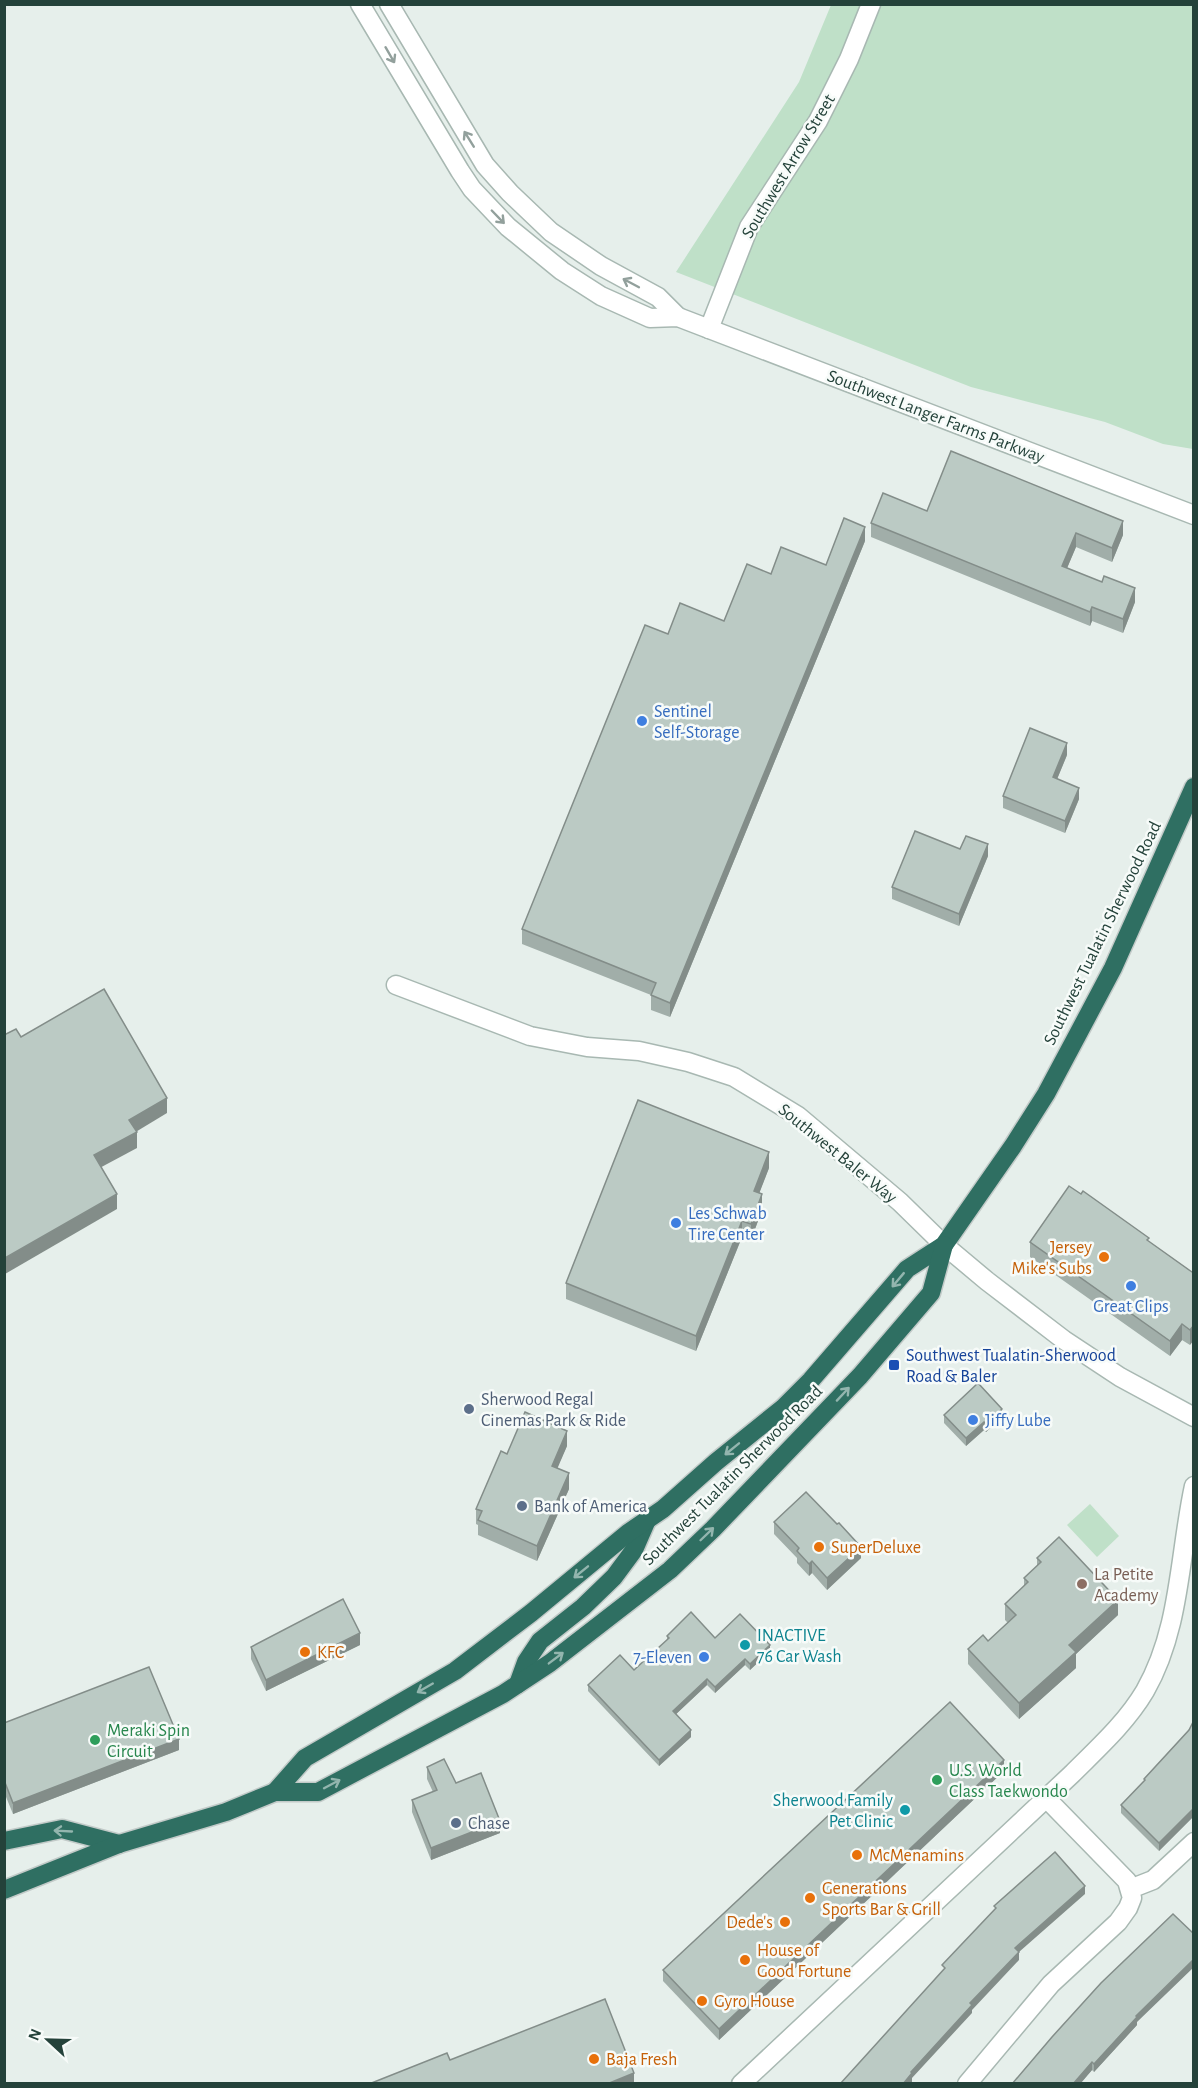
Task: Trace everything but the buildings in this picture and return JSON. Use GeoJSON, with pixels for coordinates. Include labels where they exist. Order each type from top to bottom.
{"type":"FeatureCollection","features":[{"type":"Feature","properties":{"kind":"highway","name":"Southwest Tualatin Sherwood Road"},"geometry":{"type":"LineString","coordinates":[[6,1890],[120,1844],[226,1812],[275,1792],[318,1792],[503,1694],[550,1663],[670,1570],[713,1529],[861,1376],[931,1293],[944,1245],[1013,1146],[1046,1094],[1078,1034],[1117,958],[1194,787]]}},
{"type":"Feature","properties":{"kind":"highway","name":"Southwest Tualatin Sherwood Road"},"geometry":{"type":"LineString","coordinates":[[275,1792],[306,1758],[455,1671],[647,1520],[783,1408],[811,1380],[907,1269],[944,1245]]}},
{"type":"Feature","properties":{"kind":"highway"},"geometry":{"type":"LineString","coordinates":[[518,1684],[526,1662],[540,1641],[583,1607],[614,1577],[634,1551],[647,1520]]}},
{"type":"Feature","properties":{"kind":"highway"},"geometry":{"type":"LineString","coordinates":[[4,1840],[62,1829],[120,1844]]}},
{"type":"Feature","properties":{"kind":"street","name":"Southwest Langer Farms Parkway"},"geometry":{"type":"LineString","coordinates":[[360,4],[472,189],[508,227],[561,271],[601,296],[650,318],[678,317],[1194,514]]}},
{"type":"Feature","properties":{"kind":"street","name":"Southwest Langer Farms Parkway"},"geometry":{"type":"LineString","coordinates":[[389,4],[485,165],[510,193],[551,232],[601,266],[658,297],[678,317]]}},
{"type":"Feature","properties":{"kind":"street","name":"Southwest Arrow Street"},"geometry":{"type":"LineString","coordinates":[[709,329],[749,227],[818,121],[849,59],[871,4]]}},
{"type":"Feature","properties":{"kind":"street","name":"Southwest Baler Way"},"geometry":{"type":"LineString","coordinates":[[396,985],[530,1036],[587,1047],[639,1051],[688,1062],[734,1077],[798,1116],[900,1202],[944,1245],[987,1281],[1092,1359],[1148,1394],[1194,1417]]}},
{"type":"Feature","properties":{"kind":"street"},"geometry":{"type":"LineString","coordinates":[[741,2084],[1046,1798],[1114,1731],[1144,1691],[1155,1670],[1173,1621],[1186,1521],[1194,1486]]}},
{"type":"Feature","properties":{"kind":"street"},"geometry":{"type":"LineString","coordinates":[[967,2084],[1051,1984],[1118,1922],[1132,1898],[1126,1881],[1046,1798]]}},
{"type":"Feature","properties":{"kind":"street"},"geometry":{"type":"LineString","coordinates":[[1130,1889],[1153,1880],[1194,1842]]}},
{"type":"Feature","properties":{"kind":"green space"},"geometry":{"type":"Polygon","coordinates":[[[831,5],[1193,5],[1193,449],[1163,444],[1105,422],[971,387],[676,272],[799,82],[831,5]]]}},
{"type":"Feature","properties":{"kind":"green space"},"geometry":{"type":"Polygon","coordinates":[[[1090,1504],[1119,1536],[1097,1557],[1067,1525],[1090,1504]]]}},
{"type":"Feature","properties":{"kind":"place","name":"Sentinel Self-Storage"},"geometry":{"type":"Point","coordinates":[642,721]}},
{"type":"Feature","properties":{"kind":"place","name":"Les Schwab Tire Center"},"geometry":{"type":"Point","coordinates":[676,1223]}},
{"type":"Feature","properties":{"kind":"place","name":"Jersey Mike's Subs"},"geometry":{"type":"Point","coordinates":[1104,1257]}},
{"type":"Feature","properties":{"kind":"place","name":"Great Clips"},"geometry":{"type":"Point","coordinates":[1131,1286]}},
{"type":"Feature","properties":{"kind":"place","name":"Southwest Tualatin-Sherwood Road & Baler"},"geometry":{"type":"Point","coordinates":[894,1365]}},
{"type":"Feature","properties":{"kind":"place","name":"Sherwood Regal Cinemas Park & Ride"},"geometry":{"type":"Point","coordinates":[469,1409]}},
{"type":"Feature","properties":{"kind":"place","name":"Jiffy Lube"},"geometry":{"type":"Point","coordinates":[973,1420]}},
{"type":"Feature","properties":{"kind":"place","name":"Bank of America"},"geometry":{"type":"Point","coordinates":[522,1506]}},
{"type":"Feature","properties":{"kind":"place","name":"SuperDeluxe"},"geometry":{"type":"Point","coordinates":[819,1547]}},
{"type":"Feature","properties":{"kind":"place","name":"La Petite Academy"},"geometry":{"type":"Point","coordinates":[1082,1584]}},
{"type":"Feature","properties":{"kind":"place","name":"INACTIVE 76 Car Wash"},"geometry":{"type":"Point","coordinates":[745,1645]}},
{"type":"Feature","properties":{"kind":"place","name":"KFC"},"geometry":{"type":"Point","coordinates":[305,1652]}},
{"type":"Feature","properties":{"kind":"place","name":"7-Eleven"},"geometry":{"type":"Point","coordinates":[704,1657]}},
{"type":"Feature","properties":{"kind":"place","name":"Meraki Spin Circuit"},"geometry":{"type":"Point","coordinates":[95,1740]}},
{"type":"Feature","properties":{"kind":"place","name":"U.S. World Class Taekwondo"},"geometry":{"type":"Point","coordinates":[937,1780]}},
{"type":"Feature","properties":{"kind":"place","name":"Sherwood Family Pet Clinic"},"geometry":{"type":"Point","coordinates":[905,1810]}},
{"type":"Feature","properties":{"kind":"place","name":"Chase"},"geometry":{"type":"Point","coordinates":[456,1823]}},
{"type":"Feature","properties":{"kind":"place","name":"McMenamins"},"geometry":{"type":"Point","coordinates":[857,1855]}},
{"type":"Feature","properties":{"kind":"place","name":"Generations Sports Bar & Grill"},"geometry":{"type":"Point","coordinates":[810,1898]}},
{"type":"Feature","properties":{"kind":"place","name":"Dede's"},"geometry":{"type":"Point","coordinates":[785,1922]}},
{"type":"Feature","properties":{"kind":"place","name":"House of Good Fortune"},"geometry":{"type":"Point","coordinates":[745,1960]}},
{"type":"Feature","properties":{"kind":"place","name":"Gyro House"},"geometry":{"type":"Point","coordinates":[702,2001]}},
{"type":"Feature","properties":{"kind":"place","name":"Baja Fresh"},"geometry":{"type":"Point","coordinates":[594,2059]}}]}
